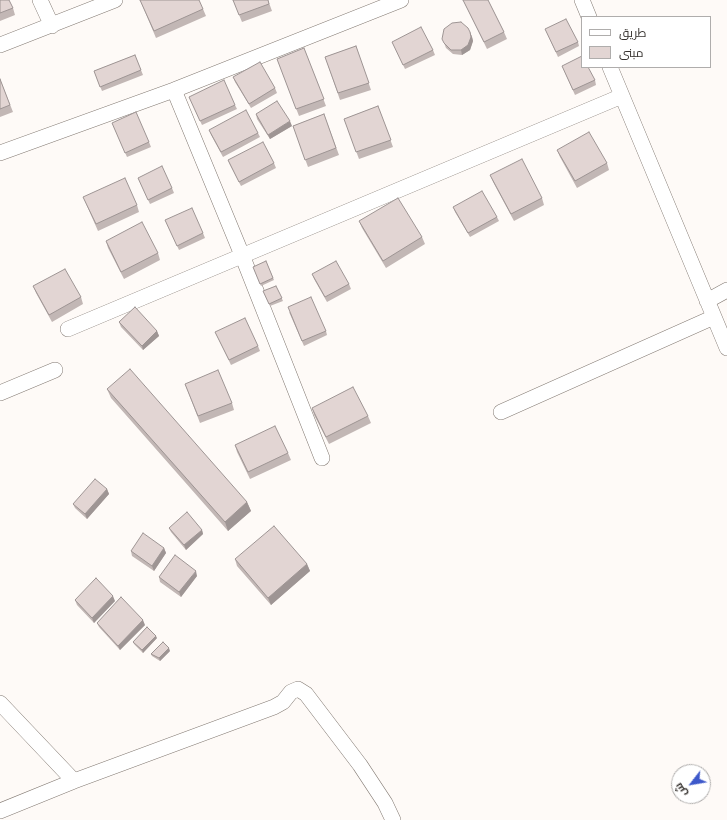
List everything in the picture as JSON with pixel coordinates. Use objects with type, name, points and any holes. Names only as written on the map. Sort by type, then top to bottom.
[{"type":"street","points":[[40,0],[52,26]]},
{"type":"street","points":[[0,45],[52,26],[115,0]]},
{"type":"street","points":[[0,153],[174,90],[401,0]]},
{"type":"street","points":[[582,0],[589,16]]},
{"type":"street","points":[[610,68],[727,348]]},
{"type":"street","points":[[174,90],[242,255],[322,458]]},
{"type":"street","points":[[68,329],[622,96]]},
{"type":"street","points":[[707,301],[727,290]]},
{"type":"street","points":[[501,412],[714,317]]},
{"type":"street","points":[[0,392],[55,370]]},
{"type":"street","points":[[0,811],[74,781],[274,707],[283,702],[291,692],[298,689],[306,694],[360,765],[385,803],[393,820]]},
{"type":"street","points":[[0,703],[74,781]]},
{"type":"building","points":[[0,0],[9,0],[13,8],[0,13]]},
{"type":"building","points":[[140,0],[199,0],[203,9],[154,31]]},
{"type":"building","points":[[233,0],[268,0],[269,4],[239,15]]},
{"type":"building","points":[[463,0],[488,0],[504,32],[484,42]]},
{"type":"building","points":[[566,19],[578,42],[556,52],[545,29]]},
{"type":"building","points":[[461,22],[468,28],[471,37],[468,45],[461,50],[451,50],[442,39],[444,29],[452,23]]},
{"type":"building","points":[[421,27],[433,50],[403,65],[392,42]]},
{"type":"building","points":[[356,46],[369,83],[338,93],[325,57]]},
{"type":"building","points":[[304,48],[324,99],[296,109],[277,59]]},
{"type":"building","points":[[135,55],[141,70],[100,87],[94,71]]},
{"type":"building","points":[[581,56],[581,68],[589,68],[595,80],[573,90],[562,66]]},
{"type":"building","points":[[260,62],[275,88],[249,104],[233,77]]},
{"type":"building","points":[[0,79],[10,105],[0,109]]},
{"type":"building","points":[[224,80],[235,105],[200,121],[189,97]]},
{"type":"building","points":[[277,101],[290,121],[268,135],[256,114]]},
{"type":"building","points":[[378,106],[391,140],[356,152],[344,119]]},
{"type":"building","points":[[246,110],[258,133],[221,152],[209,130]]},
{"type":"building","points":[[136,112],[149,142],[125,153],[112,123]]},
{"type":"building","points":[[324,114],[336,148],[305,160],[293,126]]},
{"type":"building","points":[[589,132],[607,163],[575,181],[557,150]]},
{"type":"building","points":[[263,142],[274,163],[239,182],[228,160]]},
{"type":"building","points":[[522,159],[542,198],[511,214],[490,175]]},
{"type":"building","points":[[162,166],[172,188],[148,200],[138,178]]},
{"type":"building","points":[[125,178],[137,205],[96,224],[83,197]]},
{"type":"building","points":[[482,191],[497,217],[468,233],[453,207]]},
{"type":"building","points":[[398,198],[422,237],[383,261],[359,221]]},
{"type":"building","points":[[192,208],[203,233],[177,246],[165,220]]},
{"type":"building","points":[[142,222],[158,253],[121,272],[106,241]]},
{"type":"building","points":[[266,261],[273,278],[260,284],[253,267]]},
{"type":"building","points":[[336,261],[349,284],[325,297],[312,274]]},
{"type":"building","points":[[65,269],[81,297],[49,315],[33,286]]},
{"type":"building","points":[[276,286],[282,298],[269,304],[263,291]]},
{"type":"building","points":[[311,297],[326,331],[302,341],[288,307]]},
{"type":"building","points":[[135,307],[157,331],[142,346],[119,322]]},
{"type":"building","points":[[245,318],[258,346],[229,360],[215,332]]},
{"type":"building","points":[[130,369],[247,502],[225,522],[107,389]]},
{"type":"building","points":[[218,370],[232,403],[198,416],[185,384]]},
{"type":"building","points":[[353,387],[368,416],[326,437],[312,408]]},
{"type":"building","points":[[275,426],[288,453],[248,472],[235,445]]},
{"type":"building","points":[[95,479],[107,489],[85,514],[73,504]]},
{"type":"building","points":[[187,512],[202,530],[184,545],[169,528]]},
{"type":"building","points":[[274,526],[307,564],[268,598],[235,559]]},
{"type":"building","points":[[143,533],[164,548],[152,566],[131,551]]},
{"type":"building","points":[[175,555],[196,571],[179,592],[159,577]]},
{"type":"building","points":[[96,578],[113,596],[92,618],[75,600]]},
{"type":"building","points":[[121,597],[143,620],[118,646],[97,623]]},
{"type":"building","points":[[147,627],[156,636],[142,650],[133,642]]},
{"type":"building","points":[[163,642],[169,648],[159,658],[151,654]]}]
